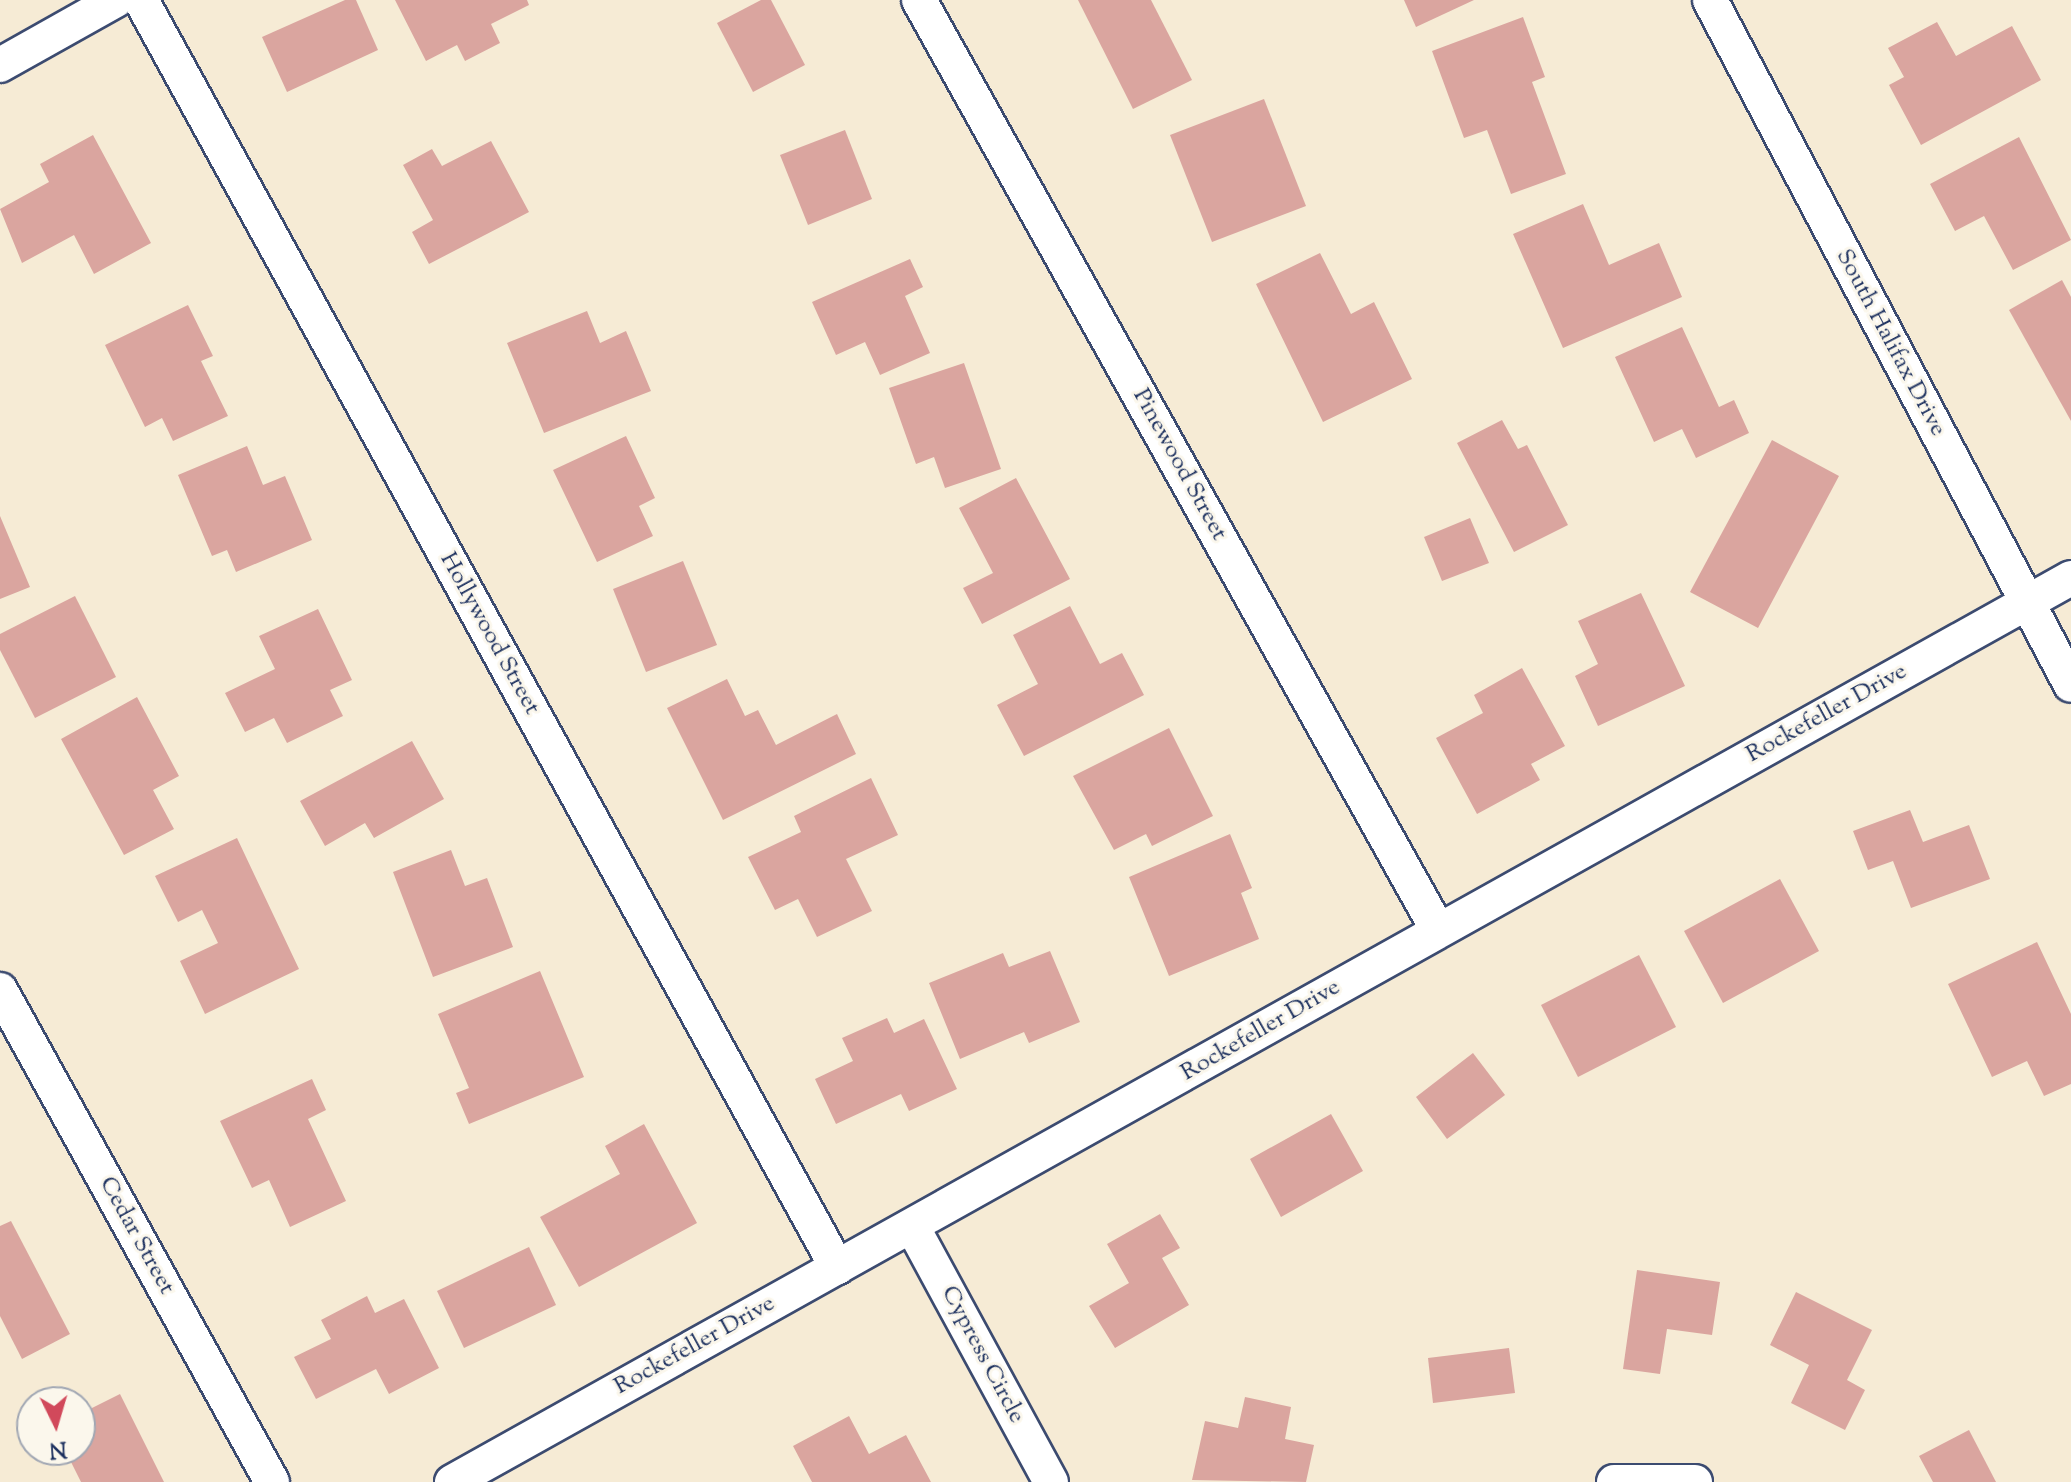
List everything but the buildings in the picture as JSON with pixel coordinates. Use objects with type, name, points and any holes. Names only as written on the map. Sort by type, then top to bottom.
[{"type":"street","points":[[0,65],[116,0]]},
{"type":"street","name":"Hollywood Street","points":[[141,0],[837,1267]]},
{"type":"street","name":"Pinewood Street","points":[[919,0],[1438,930]]},
{"type":"street","name":"South Halifax Drive","points":[[1710,0],[2071,685]]},
{"type":"street","name":"Rockefeller Drive","points":[[452,1482],[837,1267],[913,1228],[1438,930],[2071,578]]},
{"type":"street","name":"Cedar Street","points":[[0,990],[272,1482]]},
{"type":"street","name":"Cypress Circle","points":[[913,1228],[1051,1482]]},
{"type":"street","points":[[1614,1482],[1695,1482]]}]
